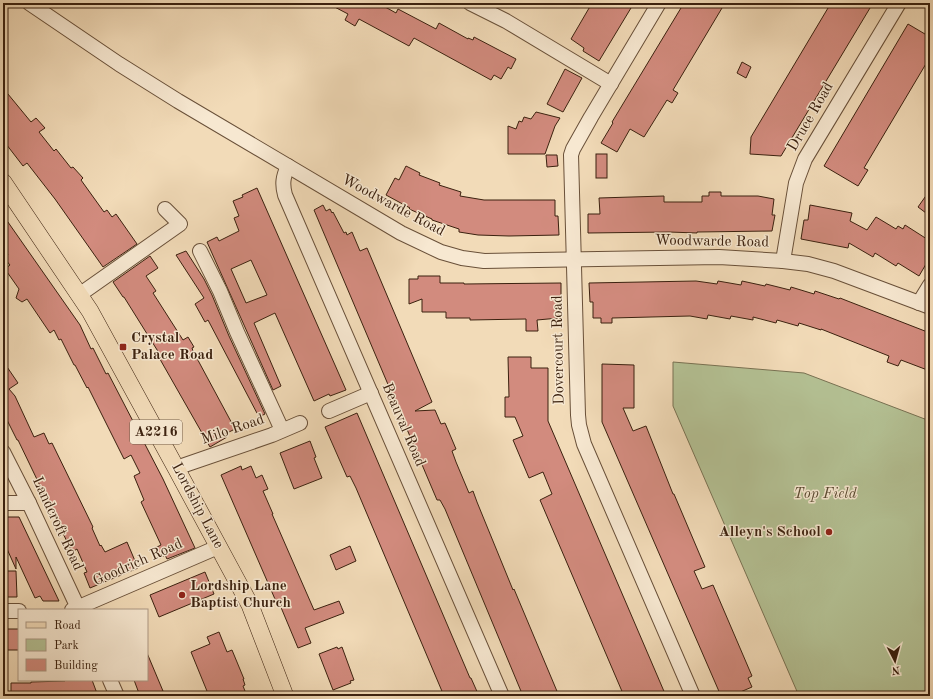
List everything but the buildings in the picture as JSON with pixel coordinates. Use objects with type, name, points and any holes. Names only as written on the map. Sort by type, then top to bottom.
[{"type":"main road","name":"Lordship Lane","points":[[3,182],[90,311],[250,605],[285,696]]},
{"type":"street","name":"Woodwarde Road","points":[[29,3],[119,64],[407,236],[434,249],[462,258],[484,261],[719,257],[783,261],[808,264],[834,271],[925,305]]},
{"type":"street","points":[[470,3],[506,21],[610,84]]},
{"type":"street","name":"Dovercourt Road","points":[[659,3],[610,84],[573,148],[571,155],[578,415],[581,434],[610,505],[693,696]]},
{"type":"street","name":"Druce Road","points":[[783,261],[796,183],[805,159],[900,3]]},
{"type":"street","name":"Beauval Road","points":[[288,166],[282,183],[285,195],[502,696]]},
{"type":"street","points":[[79,295],[180,224],[165,209]]},
{"type":"street","points":[[200,251],[220,291],[282,430]]},
{"type":"street","points":[[925,305],[930,284]]},
{"type":"street","points":[[329,411],[371,393]]},
{"type":"street","name":"Milo Road","points":[[176,468],[300,423]]},
{"type":"street","name":"Landcroft Road","points":[[3,452],[29,503],[76,609]]},
{"type":"street","points":[[3,503],[29,503]]},
{"type":"street","name":"Goodrich Road","points":[[76,609],[218,546]]},
{"type":"street","points":[[3,611],[18,611]]},
{"type":"street","points":[[110,681],[117,696]]},
{"type":"green space","name":"Top Field","points":[[673,362],[804,373],[930,421],[930,696],[799,696],[673,406]]},
{"type":"place","name":"Crystal Palace Road","points":[[123,347]]},
{"type":"place","name":"Alleyn's School","points":[[829,532]]},
{"type":"place","name":"Lordship Lane Baptist Church","points":[[182,595]]}]
